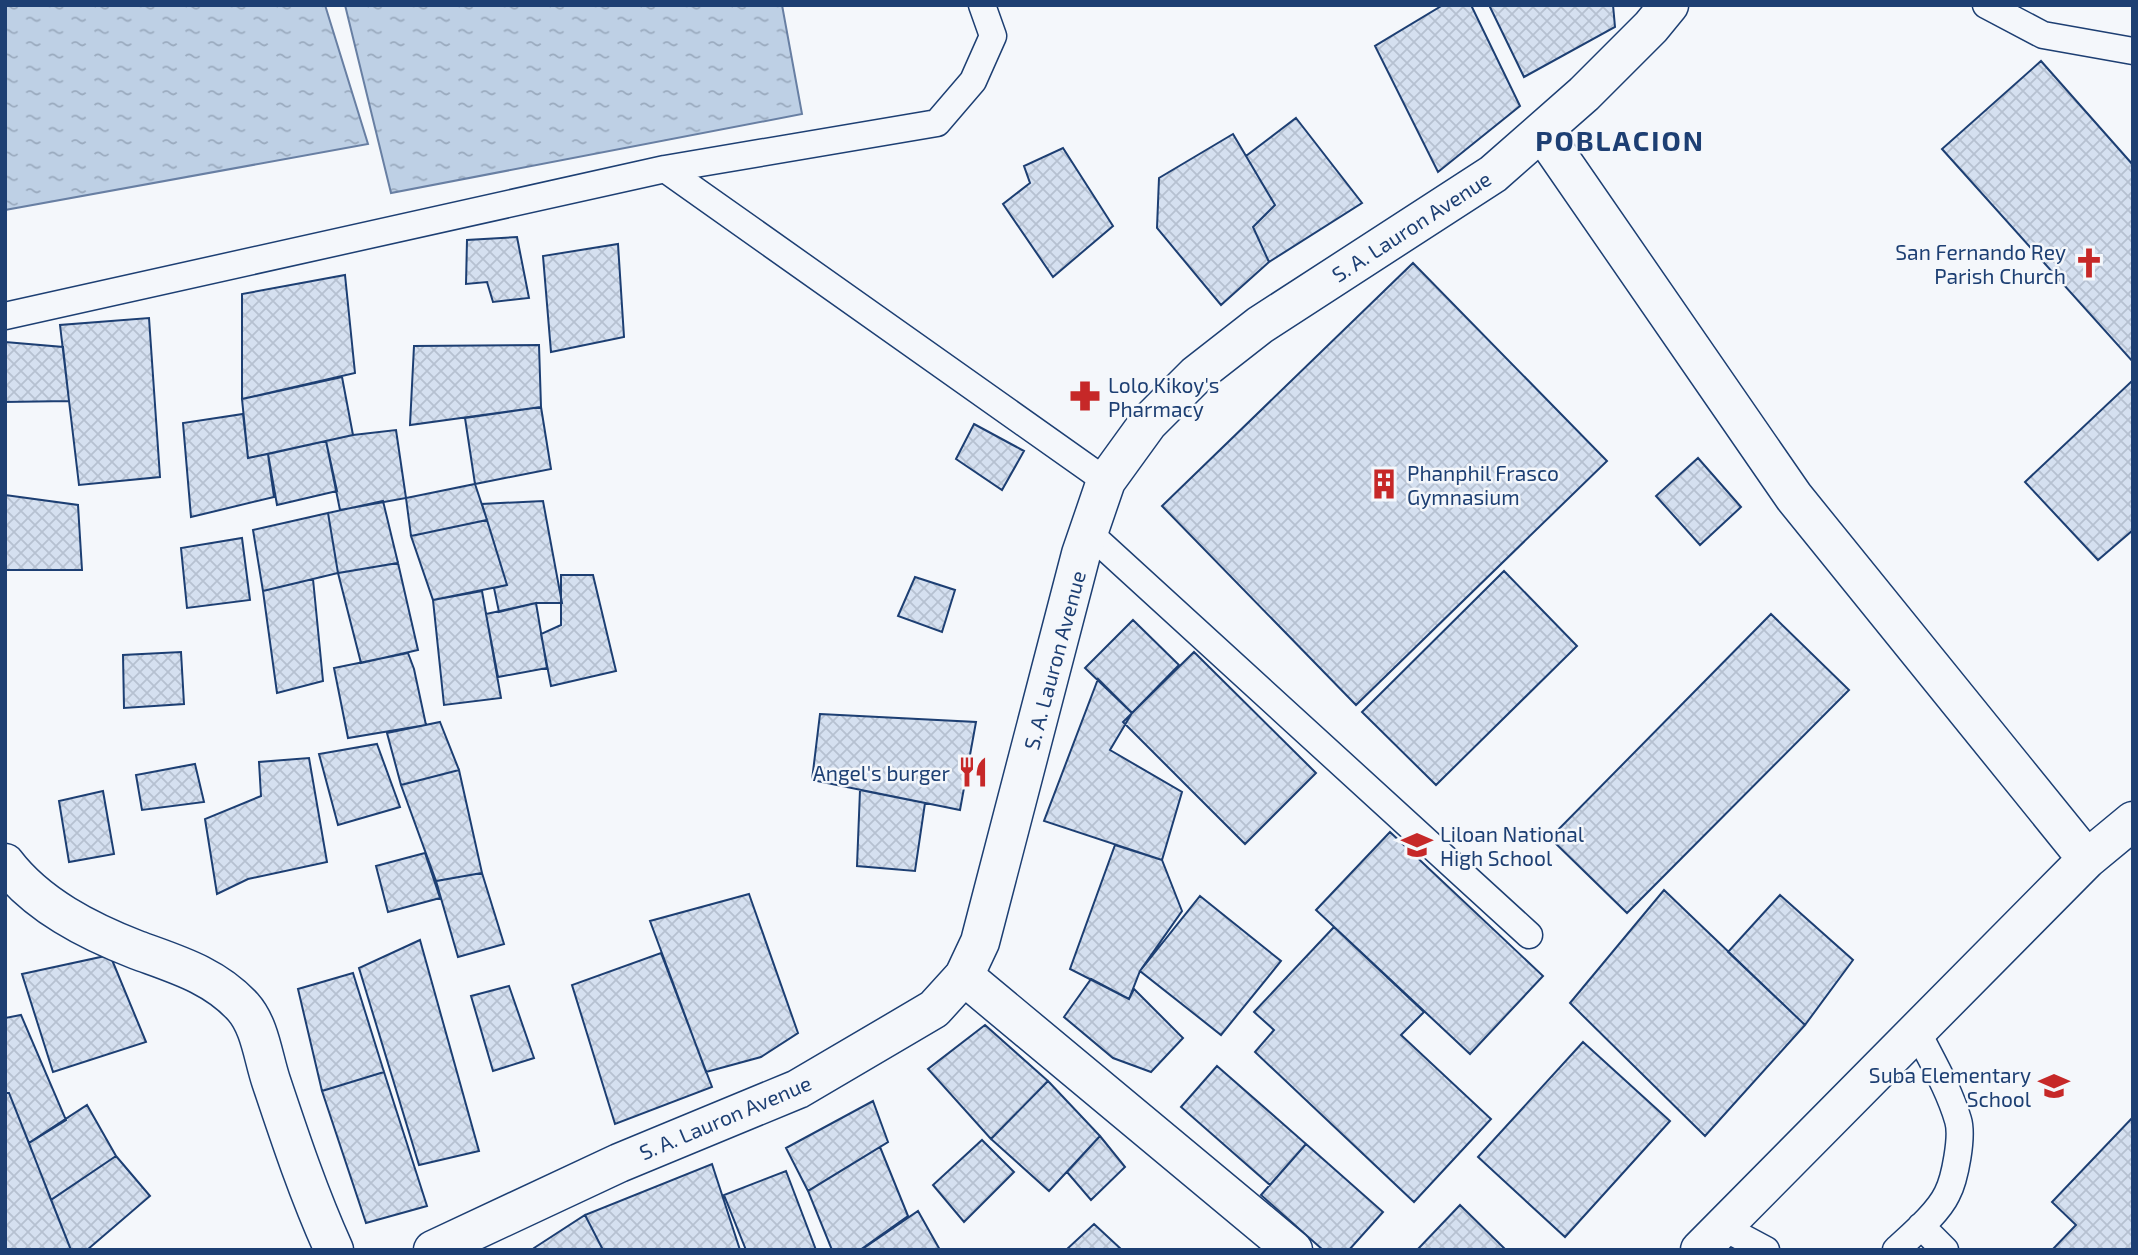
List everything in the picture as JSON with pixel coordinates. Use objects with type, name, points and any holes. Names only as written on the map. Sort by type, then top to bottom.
[{"type":"main road","name":"S. A. Lauron Avenue","points":[[433,1250],[619,1163],[798,1089],[934,1009],[964,976],[981,942],[1088,532],[1106,481],[1148,424],[1196,375],[1260,325],[1493,174],[1626,52],[1669,5]]},
{"type":"main road","points":[[1542,131],[1794,497],[2087,859]]},
{"type":"main road","points":[[1711,1238],[2087,859],[2133,821]]},
{"type":"main road","points":[[5,863],[30,890],[87,929],[187,968],[226,991],[243,1007],[255,1027],[311,1200],[334,1250]]},
{"type":"main road","points":[[964,976],[1293,1250]]},
{"type":"lane","points":[[5,316],[665,169],[937,123],[973,81],[993,36],[982,5]]},
{"type":"lane","points":[[1986,5],[2043,35],[2133,51]]},
{"type":"lane","points":[[665,169],[1106,481]]},
{"type":"lane","points":[[1088,532],[1528,935]]},
{"type":"lane","points":[[1896,1250],[1947,1195],[1956,1166],[1959,1122],[1917,1031]]},
{"type":"lane","points":[[1921,1226],[1945,1250]]},
{"type":"lane","points":[[1711,1238],[1766,1250]]},
{"type":"water","points":[[5,5],[325,5],[368,144],[5,210]]},
{"type":"water","points":[[345,5],[782,5],[802,114],[391,193]]},
{"type":"building","points":[[1443,5],[1471,5],[1520,106],[1438,172],[1375,46]]},
{"type":"building","points":[[1489,5],[1613,5],[1615,27],[1524,77]]},
{"type":"building","name":"San Fernando Rey Parish Church","points":[[2041,61],[2133,165],[2133,362],[1942,149]]},
{"type":"building","points":[[1296,118],[1362,203],[1269,262],[1253,227],[1275,205],[1246,156]]},
{"type":"building","points":[[1233,134],[1275,205],[1253,227],[1269,262],[1221,305],[1157,228],[1159,178]]},
{"type":"building","points":[[1063,148],[1113,226],[1053,277],[1003,204],[1030,183],[1024,166]]},
{"type":"building","points":[[517,237],[529,298],[493,302],[487,282],[466,284],[467,240]]},
{"type":"building","points":[[618,244],[624,337],[551,352],[543,256]]},
{"type":"building","name":"Phanphil Frasco Gymnasium","points":[[1413,263],[1607,461],[1356,705],[1162,506]]},
{"type":"building","points":[[345,275],[355,373],[242,399],[242,294]]},
{"type":"building","points":[[149,318],[160,477],[79,485],[60,325]]},
{"type":"building","points":[[5,342],[63,347],[69,401],[5,402]]},
{"type":"building","points":[[539,345],[541,407],[410,425],[414,346]]},
{"type":"building","points":[[342,377],[353,435],[248,458],[242,399]]},
{"type":"building","points":[[2133,380],[2133,530],[2098,560],[2025,482]]},
{"type":"building","points":[[541,407],[551,469],[475,484],[465,418]]},
{"type":"building","points":[[243,414],[248,458],[268,454],[274,497],[191,517],[183,423]]},
{"type":"building","points":[[974,424],[1024,451],[1002,490],[956,459]]},
{"type":"building","points":[[396,430],[406,498],[340,510],[326,441]]},
{"type":"building","points":[[326,441],[337,491],[277,505],[268,454]]},
{"type":"building","points":[[1698,458],[1741,507],[1700,545],[1656,496]]},
{"type":"building","points":[[475,484],[487,520],[411,536],[406,498]]},
{"type":"building","points":[[5,495],[78,505],[82,570],[5,570]]},
{"type":"building","points":[[383,501],[398,563],[338,573],[328,513]]},
{"type":"building","points":[[543,501],[562,603],[536,603],[499,612],[494,588],[507,585],[482,504]]},
{"type":"building","points":[[328,513],[338,573],[263,591],[253,530]]},
{"type":"building","points":[[487,520],[507,585],[433,600],[411,536]]},
{"type":"building","points":[[242,538],[250,600],[187,608],[181,548]]},
{"type":"building","points":[[398,563],[418,650],[361,663],[338,573]]},
{"type":"building","points":[[1504,571],[1577,646],[1436,785],[1362,712]]},
{"type":"building","points":[[561,575],[593,575],[616,671],[551,686],[541,634],[561,625]]},
{"type":"building","points":[[915,577],[955,590],[942,632],[898,616]]},
{"type":"building","points":[[313,579],[323,681],[277,693],[263,591]]},
{"type":"building","points":[[482,591],[501,698],[444,705],[433,600]]},
{"type":"building","points":[[536,603],[547,668],[498,677],[486,614]]},
{"type":"building","points":[[1771,614],[1849,690],[1627,913],[1550,838]]},
{"type":"building","points":[[1133,620],[1179,665],[1132,713],[1085,668]]},
{"type":"building","points":[[181,652],[184,704],[124,708],[123,655]]},
{"type":"building","points":[[1194,652],[1316,773],[1245,844],[1123,722]]},
{"type":"building","points":[[408,653],[426,725],[348,738],[334,668]]},
{"type":"building","points":[[1098,679],[1132,713],[1110,750],[1182,792],[1162,860],[1044,821]]},
{"type":"building","points":[[820,714],[976,722],[960,810],[812,780]]},
{"type":"building","points":[[440,722],[459,770],[401,785],[387,733]]},
{"type":"building","points":[[377,744],[400,807],[338,825],[319,754]]},
{"type":"building","points":[[309,758],[327,862],[248,879],[217,894],[205,819],[261,796],[259,762]]},
{"type":"building","points":[[195,764],[204,802],[142,810],[136,775]]},
{"type":"building","points":[[459,770],[482,873],[436,881],[401,785]]},
{"type":"building","points":[[860,790],[925,803],[915,871],[857,866]]},
{"type":"building","points":[[103,791],[114,854],[69,862],[59,801]]},
{"type":"building","points":[[1390,832],[1543,976],[1470,1054],[1316,910]]},
{"type":"building","points":[[1115,845],[1162,860],[1182,911],[1140,971],[1129,999],[1070,969]]},
{"type":"building","points":[[425,853],[440,898],[388,912],[376,866]]},
{"type":"building","points":[[482,873],[504,944],[458,957],[436,881]]},
{"type":"building","points":[[1664,890],[1805,1025],[1705,1136],[1570,1003]]},
{"type":"building","points":[[749,894],[798,1033],[761,1057],[706,1072],[650,921]]},
{"type":"building","points":[[1780,895],[1853,960],[1805,1025],[1728,952]]},
{"type":"building","points":[[1200,896],[1281,961],[1221,1035],[1140,971]]},
{"type":"building","points":[[1334,927],[1424,1012],[1401,1035],[1491,1119],[1414,1202],[1255,1052],[1274,1030],[1254,1012]]},
{"type":"building","points":[[420,940],[479,1151],[419,1165],[359,968]]},
{"type":"building","points":[[661,953],[712,1087],[615,1124],[572,985]]},
{"type":"building","points":[[110,955],[146,1042],[53,1072],[22,974]]},
{"type":"building","points":[[353,973],[384,1072],[322,1091],[298,989]]},
{"type":"building","points":[[1091,979],[1129,999],[1134,989],[1183,1038],[1151,1072],[1113,1058],[1064,1017]]},
{"type":"building","points":[[509,986],[534,1058],[493,1071],[471,996]]},
{"type":"building","points":[[21,1015],[66,1120],[29,1143],[9,1093],[5,1093],[5,1018]]},
{"type":"building","points":[[985,1025],[1048,1081],[991,1139],[928,1069]]},
{"type":"building","points":[[1583,1042],[1670,1121],[1565,1237],[1478,1157]]},
{"type":"building","points":[[1217,1066],[1306,1144],[1270,1185],[1181,1107]]},
{"type":"building","points":[[384,1072],[427,1206],[366,1223],[322,1091]]},
{"type":"building","points":[[1048,1081],[1100,1136],[1049,1191],[991,1139]]},
{"type":"building","points":[[5,1093],[9,1093],[71,1250],[5,1250]]},
{"type":"building","points":[[873,1101],[888,1142],[808,1191],[786,1148]]},
{"type":"building","points":[[87,1105],[116,1156],[51,1200],[29,1143]]},
{"type":"building","points":[[2133,1117],[2133,1250],[2052,1250],[2076,1225],[2052,1202]]},
{"type":"building","points":[[1100,1136],[1125,1167],[1091,1200],[1067,1172]]},
{"type":"building","points":[[982,1140],[1014,1172],[964,1222],[933,1185]]},
{"type":"building","points":[[1306,1144],[1383,1212],[1349,1250],[1323,1250],[1261,1195]]},
{"type":"building","points":[[880,1147],[908,1216],[860,1250],[832,1250],[808,1191]]},
{"type":"building","points":[[116,1156],[150,1196],[87,1250],[71,1250],[51,1200]]},
{"type":"building","points":[[712,1164],[740,1250],[603,1250],[585,1215]]},
{"type":"building","points":[[786,1171],[816,1250],[746,1250],[724,1195]]},
{"type":"building","points":[[1460,1205],[1506,1250],[1417,1250]]},
{"type":"building","points":[[918,1211],[940,1250],[861,1250]]},
{"type":"building","points":[[585,1215],[603,1250],[535,1250],[534,1248]]},
{"type":"building","points":[[1094,1224],[1122,1250],[1066,1250]]},
{"type":"place","name":"San Fernando Rey Parish Church","points":[[2089,263]]},
{"type":"place","name":"Lolo Kikoy's Pharmacy","points":[[1085,396]]},
{"type":"place","name":"Phanphil Frasco Gymnasium","points":[[1384,484]]},
{"type":"place","name":"Angel's burger","points":[[973,772]]},
{"type":"place","name":"Liloan National High School","points":[[1417,845]]},
{"type":"place","name":"Suba Elementary School","points":[[2054,1086]]},
{"type":"district","name":"POBLACION","points":[[1620,140]]}]
